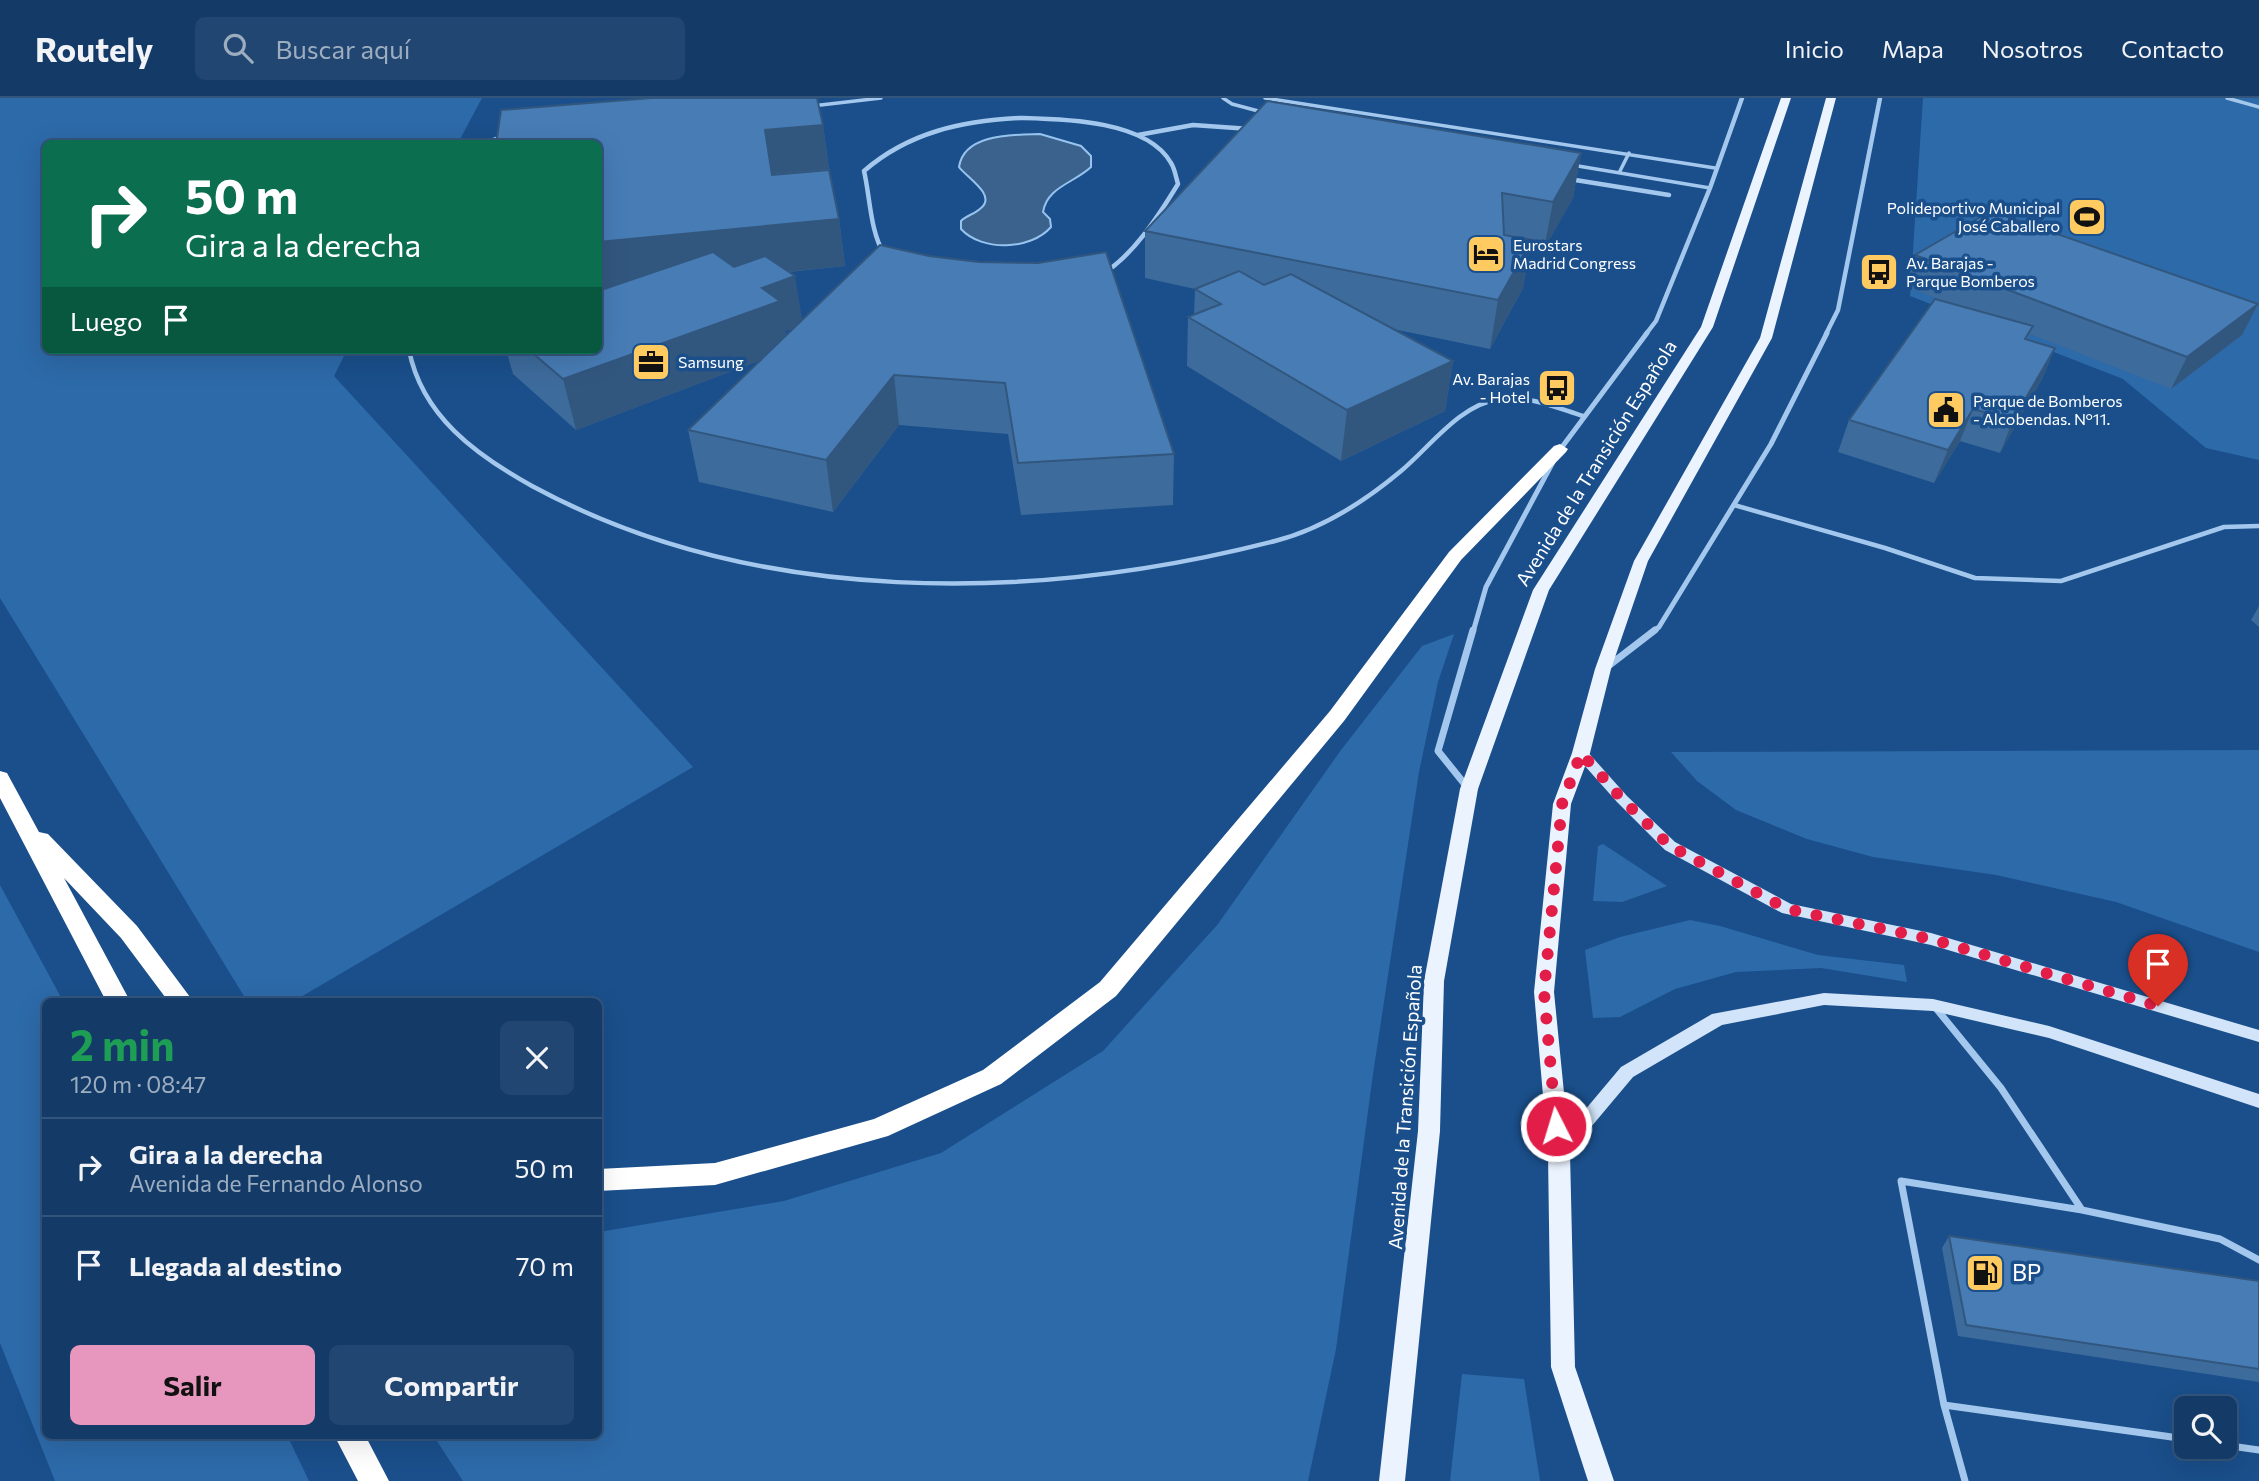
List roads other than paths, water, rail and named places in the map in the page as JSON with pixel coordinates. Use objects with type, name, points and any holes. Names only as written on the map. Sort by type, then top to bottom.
[{"type":"highway","points":[[602,1180],[715,1174],[879,1128],[992,1077],[1108,989],[1338,716],[1455,556],[1560,450]]},
{"type":"highway","points":[[0,778],[116,998]]},
{"type":"highway","points":[[22,820],[129,932],[179,998]]},
{"type":"highway","points":[[351,1439],[374,1481]]},
{"type":"main road","name":"Avenida de la Transición Española","points":[[1392,1481],[1429,1131],[1434,981],[1469,789],[1541,590],[1707,327],[1786,98]]},
{"type":"main road","points":[[1601,1481],[1563,1367],[1559,1153],[1544,992],[1562,804],[1581,753],[1603,669],[1642,561],[1766,338],[1831,98]]},
{"type":"street","points":[[1469,789],[1438,751],[1486,587],[1560,450],[1656,321],[1710,188],[1742,98]]},
{"type":"street","points":[[1603,669],[1659,626],[1772,444],[1838,310],[1880,98]]},
{"type":"street","points":[[1137,135],[1153,144],[1172,163],[1178,184],[1113,267],[1098,276],[1064,287],[963,293],[936,288],[901,270],[885,255],[864,171],[904,143],[951,127],[1020,118],[1075,121],[1137,135],[1164,127],[1199,123],[1259,130]]},
{"type":"street","points":[[1559,178],[1669,195]]},
{"type":"street","points":[[1581,753],[1622,799],[1670,846],[1787,909],[1931,939],[2259,1036]]},
{"type":"street","points":[[1559,1153],[1627,1072],[1718,1019],[1825,999],[1933,1005],[2049,1032],[2259,1101]]},
{"type":"lane","points":[[803,107],[881,98]]},
{"type":"lane","points":[[1223,98],[1232,104],[1269,114]]},
{"type":"lane","points":[[1265,98],[1715,168]]},
{"type":"lane","points":[[2227,98],[2259,107]]},
{"type":"lane","points":[[494,140],[512,134]]},
{"type":"lane","points":[[1497,143],[1503,134]]},
{"type":"lane","points":[[1619,173],[1629,153]]},
{"type":"lane","points":[[1569,165],[1710,188]]},
{"type":"lane","points":[[409,354],[411,369],[432,406],[473,451],[522,483],[589,518],[668,546],[766,569],[868,579],[954,583],[1041,579],[1199,557],[1278,541],[1351,508],[1398,474],[1469,412],[1494,399],[1525,400],[1583,416]]},
{"type":"lane","points":[[1734,505],[1885,548],[1975,578],[2061,581],[2224,527],[2259,526]]},
{"type":"lane","points":[[1933,1005],[2001,1088],[2082,1210]]},
{"type":"lane","points":[[1965,1481],[1944,1405],[1901,1181],[2082,1210],[2220,1239],[2259,1260]]},
{"type":"lane","points":[[1944,1405],[2174,1437]]},
{"type":"lane","points":[[2237,1447],[2259,1450]]},
{"type":"place","name":"Polideportivo Municipal José Caballero","points":[[2087,217]]},
{"type":"place","name":"Eurostars Madrid Congress","points":[[1486,254]]},
{"type":"place","name":"Av. Barajas - Parque Bomberos","points":[[1879,272]]},
{"type":"place","name":"Samsung","points":[[651,362]]},
{"type":"place","name":"Av. Barajas - Hotel","points":[[1557,388]]},
{"type":"place","name":"Parque de Bomberos - Alcobendas. Nº11.","points":[[1946,410]]},
{"type":"place","name":"BP","points":[[1985,1273]]}]
